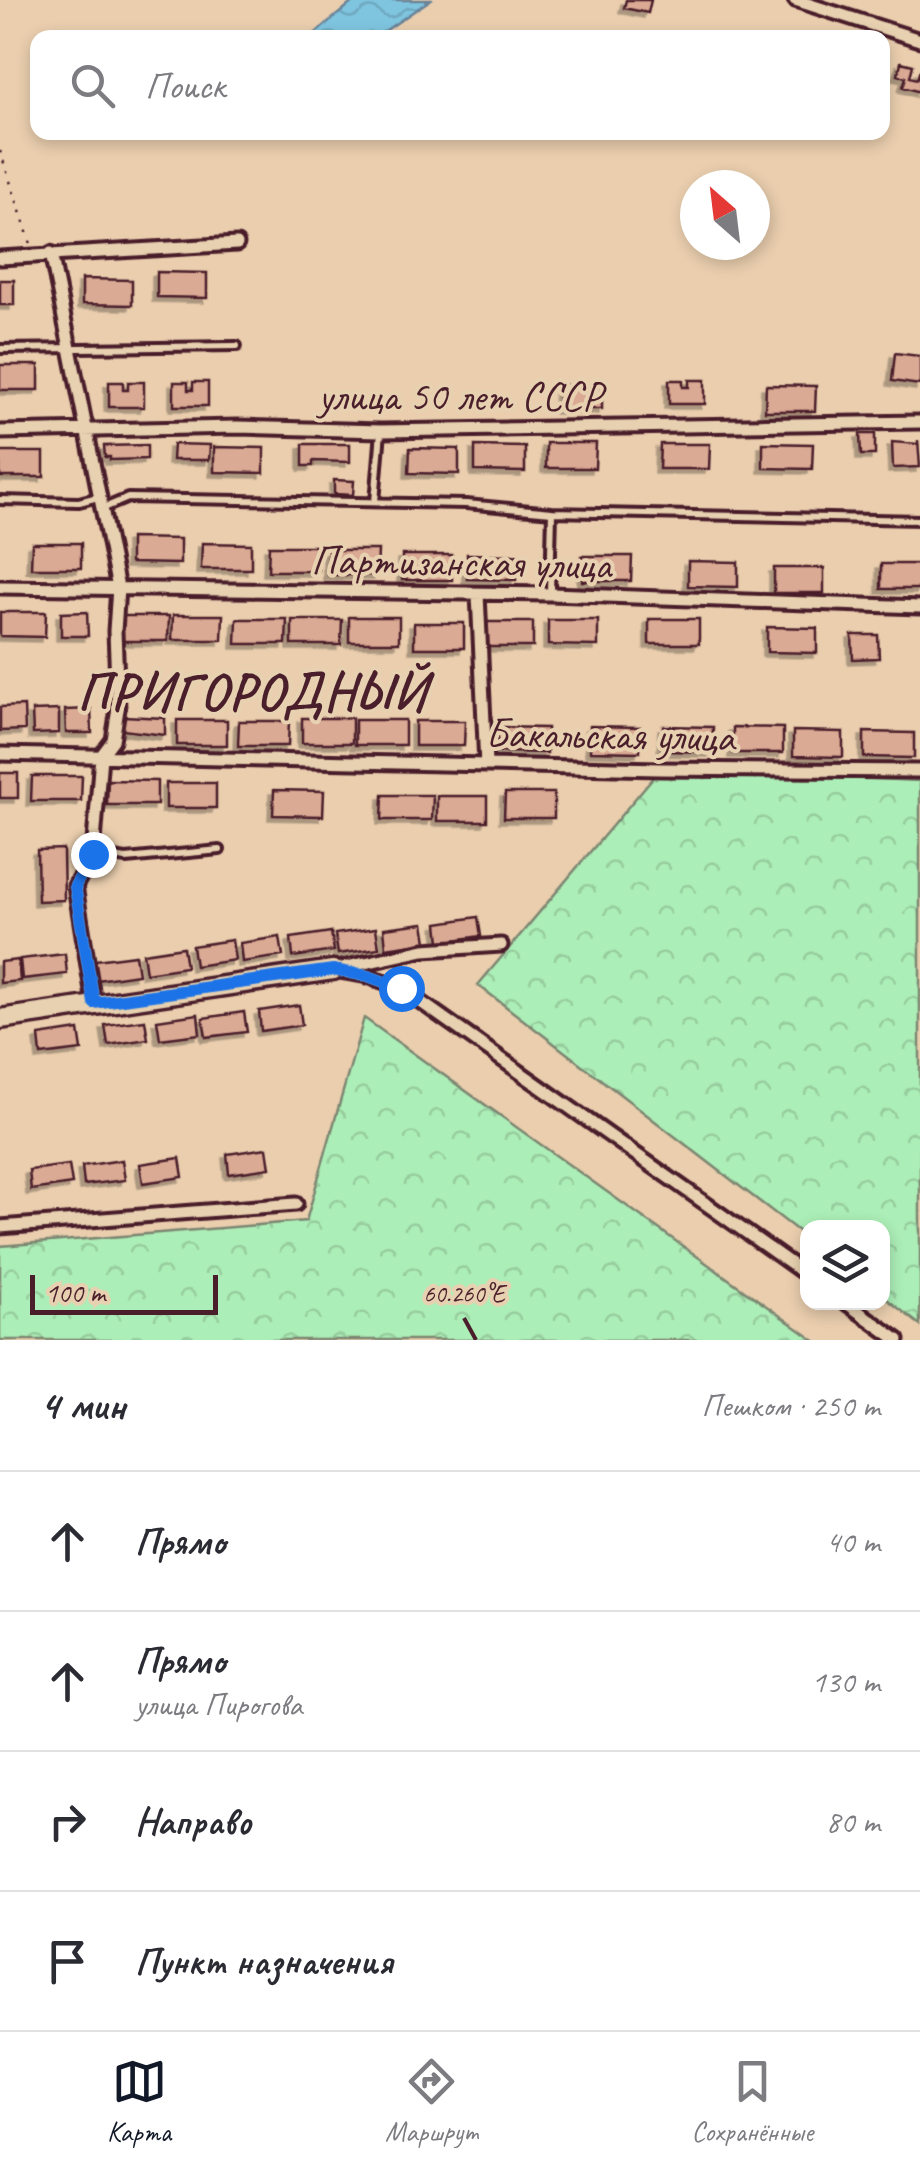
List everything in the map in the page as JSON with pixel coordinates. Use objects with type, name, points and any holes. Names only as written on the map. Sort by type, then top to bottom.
[{"type":"street","points":[[794,0],[888,30]]},
{"type":"street","points":[[890,30],[920,40]]},
{"type":"street","points":[[0,258],[238,244]]},
{"type":"street","points":[[50,254],[118,588],[114,631],[118,709],[114,740],[101,756],[93,854],[75,886],[94,1003]]},
{"type":"street","name":"улица 50 лет СССР","points":[[0,432],[237,427],[380,431],[920,422]]},
{"type":"street","name":"Партизанская улица","points":[[0,587],[550,594],[920,607]]},
{"type":"street","points":[[478,594],[486,765]]},
{"type":"street","name":"Бакальская улица","points":[[0,754],[920,770]]},
{"type":"street","points":[[0,1019],[333,970],[424,950],[501,945]]},
{"type":"street","points":[[333,970],[368,976],[401,988],[800,1270]]},
{"type":"street","points":[[0,1228],[296,1204]]},
{"type":"street","points":[[856,1310],[898,1340]]},
{"type":"lane","points":[[0,349],[236,346]]},
{"type":"lane","points":[[375,502],[380,431]]},
{"type":"lane","points":[[0,500],[375,502],[466,504],[552,512],[920,520]]},
{"type":"lane","points":[[550,594],[552,512]]},
{"type":"lane","points":[[93,854],[126,859],[220,850]]},
{"type":"path","points":[[0,151],[35,255]]},
{"type":"green space","points":[[660,769],[920,781],[920,1325],[890,1301],[890,1220],[800,1220],[800,1233],[478,985]]},
{"type":"green space","points":[[364,1018],[814,1340],[0,1340],[0,1246],[306,1221]]},
{"type":"water","points":[[355,0],[430,0],[386,30],[319,30]]},
{"type":"building","points":[[626,0],[651,0],[648,13],[624,8]]},
{"type":"building","points":[[901,62],[913,65],[910,77],[917,79],[920,70],[920,92],[903,87],[906,77],[898,75]]},
{"type":"building","points":[[157,272],[207,273],[207,298],[157,297]]},
{"type":"building","points":[[82,279],[132,280],[132,305],[82,304]]},
{"type":"building","points":[[0,280],[14,280],[14,305],[0,305]]},
{"type":"building","points":[[895,353],[920,356],[920,385],[892,381]]},
{"type":"building","points":[[0,365],[39,365],[39,390],[0,390]]},
{"type":"building","points":[[669,380],[683,380],[683,387],[689,387],[689,380],[705,380],[705,404],[669,404]]},
{"type":"building","points":[[109,382],[123,382],[123,390],[128,390],[128,382],[144,382],[144,407],[109,407]]},
{"type":"building","points":[[174,382],[188,382],[188,390],[193,390],[193,382],[208,382],[208,406],[174,406]]},
{"type":"building","points":[[559,385],[602,385],[602,409],[559,409]]},
{"type":"building","points":[[766,385],[816,386],[815,411],[765,411]]},
{"type":"building","points":[[860,434],[875,434],[875,455],[861,455]]},
{"type":"building","points":[[918,440],[920,467],[893,468],[892,442],[918,444]]},
{"type":"building","points":[[546,443],[596,443],[595,468],[546,468]]},
{"type":"building","points":[[763,443],[813,444],[812,469],[763,468]]},
{"type":"building","points":[[173,444],[210,445],[209,460],[172,460]]},
{"type":"building","points":[[303,444],[350,444],[350,462],[313,461],[313,466],[303,466]]},
{"type":"building","points":[[660,444],[710,444],[709,469],[659,469]]},
{"type":"building","points":[[147,445],[147,459],[105,457],[104,446]]},
{"type":"building","points":[[475,446],[525,447],[525,472],[475,471]]},
{"type":"building","points":[[214,447],[264,448],[264,473],[214,472]]},
{"type":"building","points":[[410,448],[459,449],[459,474],[409,473]]},
{"type":"building","points":[[0,452],[44,452],[44,477],[0,477]]},
{"type":"building","points":[[334,480],[354,481],[353,495],[334,494]]},
{"type":"building","points":[[130,538],[180,539],[180,564],[130,563]]},
{"type":"building","points":[[32,543],[81,543],[81,568],[31,568]]},
{"type":"building","points":[[202,543],[251,544],[251,569],[201,569]]},
{"type":"building","points":[[269,546],[318,546],[318,571],[268,571]]},
{"type":"building","points":[[328,550],[378,550],[377,575],[328,575]]},
{"type":"building","points":[[467,554],[517,555],[516,580],[467,579]]},
{"type":"building","points":[[402,555],[452,555],[452,580],[402,580]]},
{"type":"building","points":[[582,556],[632,556],[631,581],[582,581]]},
{"type":"building","points":[[688,561],[738,562],[738,587],[688,586]]},
{"type":"building","points":[[881,564],[920,564],[920,589],[881,589]]},
{"type":"building","points":[[774,568],[824,568],[824,593],[774,593]]},
{"type":"building","points":[[0,612],[46,612],[45,637],[0,636]]},
{"type":"building","points":[[87,612],[88,636],[61,636],[61,613]]},
{"type":"building","points":[[173,615],[223,615],[222,640],[172,640]]},
{"type":"building","points":[[119,616],[169,616],[168,641],[119,641]]},
{"type":"building","points":[[349,617],[399,617],[399,642],[349,642]]},
{"type":"building","points":[[237,619],[287,619],[286,644],[236,644]]},
{"type":"building","points":[[649,619],[699,619],[699,644],[649,644]]},
{"type":"building","points":[[292,620],[342,620],[341,645],[292,645]]},
{"type":"building","points":[[548,620],[598,620],[598,646],[548,645]]},
{"type":"building","points":[[483,622],[533,622],[533,647],[483,647]]},
{"type":"building","points":[[414,623],[464,623],[464,648],[414,648]]},
{"type":"building","points":[[767,627],[817,628],[817,653],[767,652]]},
{"type":"building","points":[[852,635],[878,635],[879,658],[853,659]]},
{"type":"building","points":[[24,706],[25,730],[0,731],[0,707]]},
{"type":"building","points":[[91,709],[92,733],[66,733],[65,710]]},
{"type":"building","points":[[59,710],[59,733],[33,734],[32,711]]},
{"type":"building","points":[[123,716],[165,718],[165,735],[122,730]]},
{"type":"building","points":[[302,718],[352,718],[352,743],[302,743]]},
{"type":"building","points":[[177,720],[227,720],[227,745],[177,745]]},
{"type":"building","points":[[355,720],[405,720],[405,745],[355,745]]},
{"type":"building","points":[[239,721],[289,721],[288,746],[238,746]]},
{"type":"building","points":[[415,721],[465,721],[464,746],[415,746]]},
{"type":"building","points":[[590,726],[640,727],[640,752],[590,751]]},
{"type":"building","points":[[663,726],[713,727],[712,752],[662,751]]},
{"type":"building","points":[[498,727],[547,728],[547,753],[497,752]]},
{"type":"building","points":[[733,727],[783,728],[783,753],[733,753]]},
{"type":"building","points":[[793,731],[843,732],[843,757],[793,756]]},
{"type":"building","points":[[864,732],[914,733],[914,758],[864,757]]},
{"type":"building","points":[[0,773],[18,773],[18,798],[0,798]]},
{"type":"building","points":[[32,776],[82,776],[81,801],[31,801]]},
{"type":"building","points":[[108,780],[157,781],[157,805],[107,805]]},
{"type":"building","points":[[166,783],[216,783],[216,808],[166,808]]},
{"type":"building","points":[[274,790],[324,791],[323,816],[273,815]]},
{"type":"building","points":[[505,793],[554,793],[554,818],[504,818]]},
{"type":"building","points":[[383,795],[433,795],[432,820],[382,820]]},
{"type":"building","points":[[437,796],[487,796],[487,821],[437,821]]},
{"type":"building","points":[[63,849],[64,900],[38,901],[37,850]]},
{"type":"building","points":[[478,917],[481,936],[440,942],[438,923]]},
{"type":"building","points":[[424,923],[427,942],[386,948],[384,928]]},
{"type":"building","points":[[376,928],[379,948],[338,954],[335,934]]},
{"type":"building","points":[[331,932],[334,951],[293,957],[291,938]]},
{"type":"building","points":[[280,937],[283,956],[242,962],[240,943]]},
{"type":"building","points":[[232,940],[235,960],[195,966],[192,946]]},
{"type":"building","points":[[183,947],[186,967],[146,973],[143,953]]},
{"type":"building","points":[[65,954],[67,974],[22,979],[20,959]]},
{"type":"building","points":[[135,955],[138,974],[97,980],[95,960]]},
{"type":"building","points":[[18,960],[20,981],[0,983],[0,962]]},
{"type":"building","points":[[299,1005],[302,1025],[261,1031],[259,1011]]},
{"type":"building","points":[[244,1012],[247,1032],[206,1037],[203,1018]]},
{"type":"building","points":[[198,1014],[200,1034],[160,1039],[157,1020]]},
{"type":"building","points":[[145,1020],[148,1039],[108,1045],[105,1025]]},
{"type":"building","points":[[79,1030],[82,1050],[41,1055],[39,1036]]},
{"type":"building","points":[[267,1148],[270,1168],[229,1174],[227,1154]]},
{"type":"building","points":[[180,1158],[183,1177],[143,1183],[140,1164]]},
{"type":"building","points":[[122,1160],[125,1180],[84,1185],[82,1166]]},
{"type":"building","points":[[69,1165],[72,1184],[31,1190],[29,1170]]},
{"type":"district","name":"ПРИГОРОДНЫЙ","points":[[253,691]]},
{"type":"route","points":[[93,854],[75,886],[94,1003],[333,970],[368,976],[401,988]]}]
